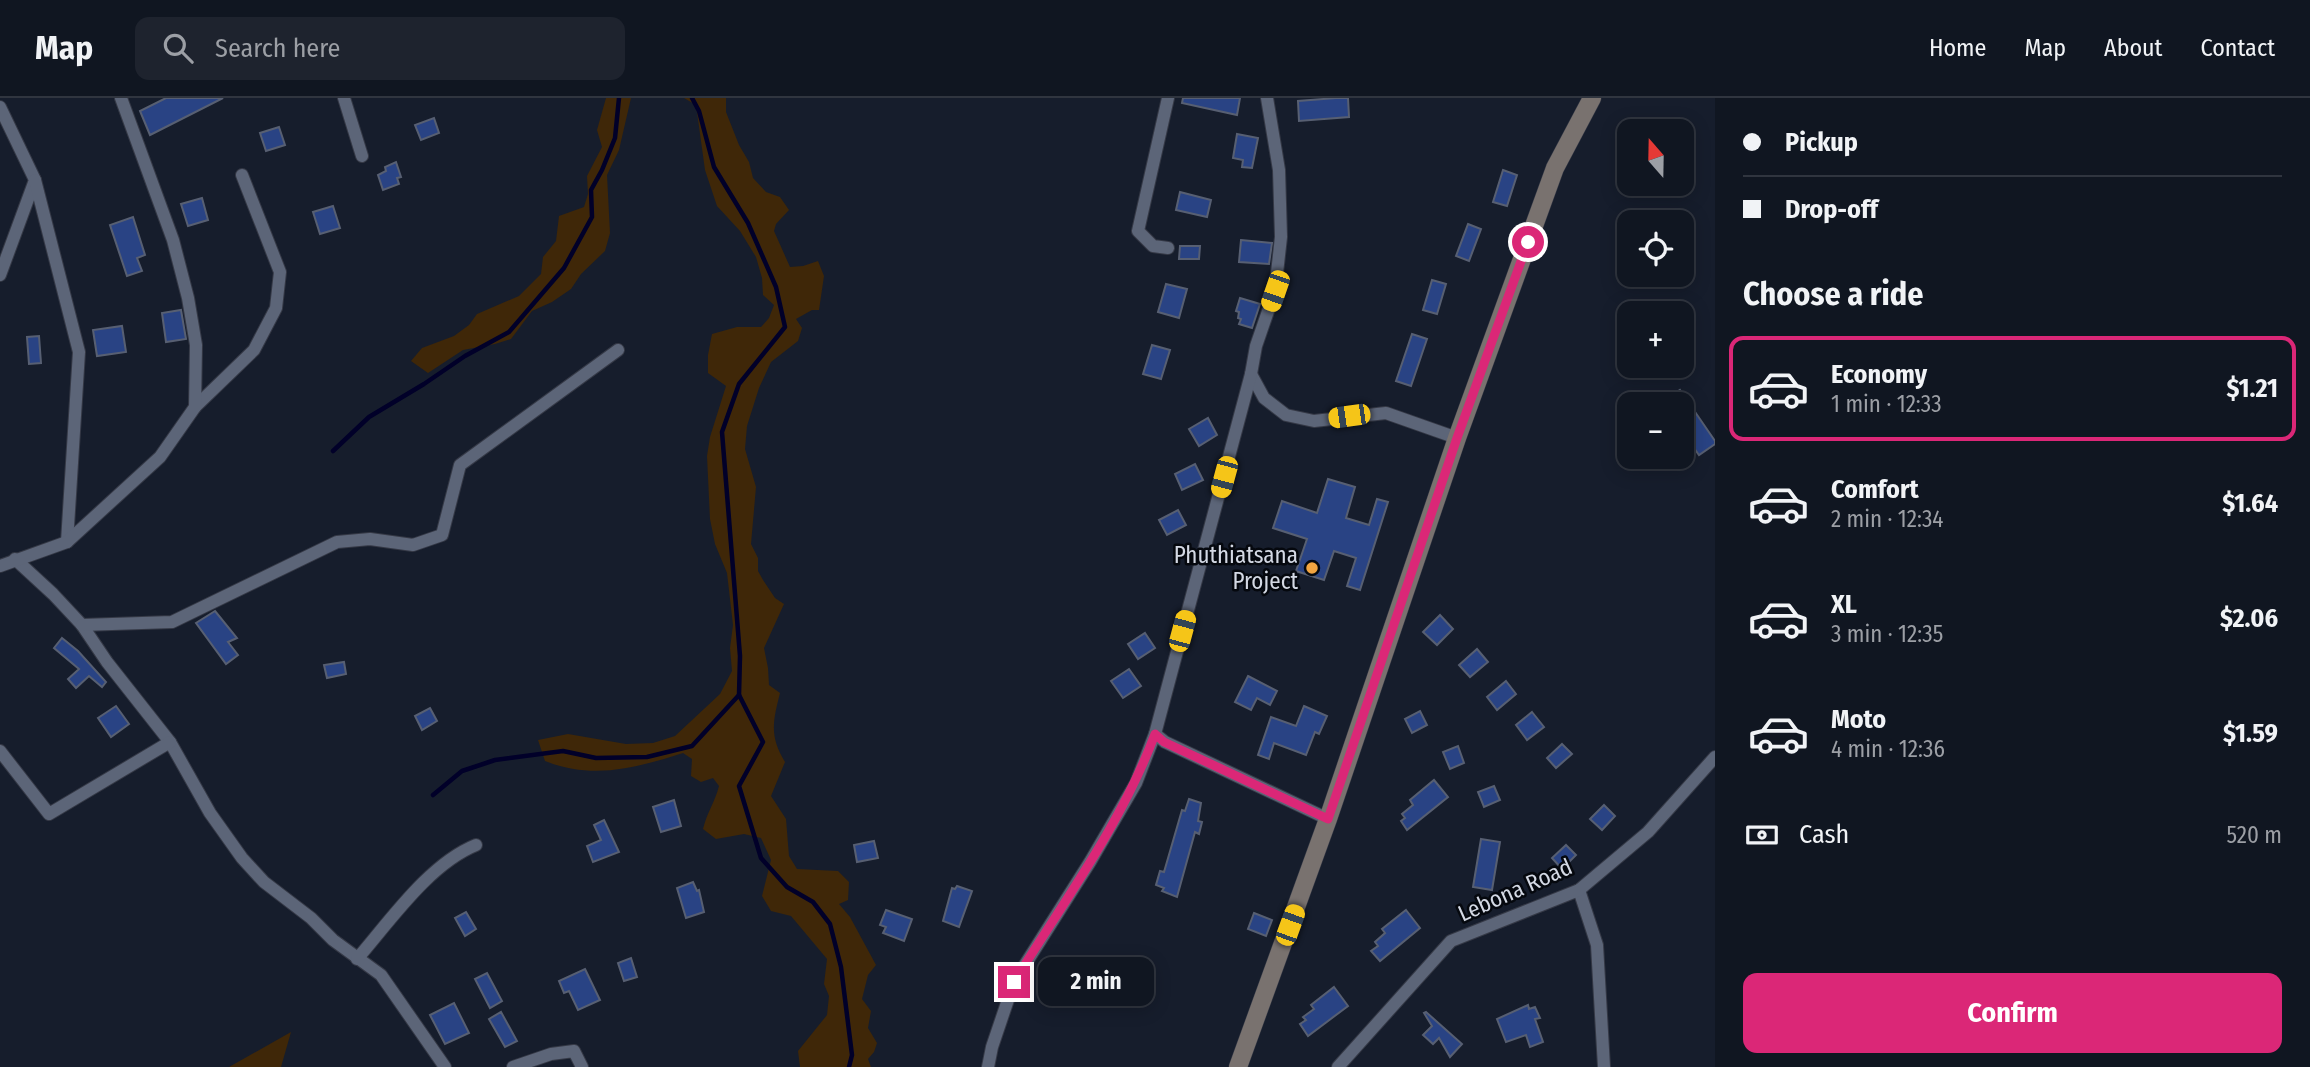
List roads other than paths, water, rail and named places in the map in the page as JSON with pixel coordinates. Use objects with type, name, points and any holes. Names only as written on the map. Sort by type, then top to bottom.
[{"type":"main road","points":[[1238,1067],[1328,819],[1457,438],[1555,168],[1592,98]]},
{"type":"street","points":[[121,98],[173,240],[188,298],[196,345],[195,407]]},
{"type":"street","points":[[344,98],[362,156]]},
{"type":"street","points":[[1168,98],[1138,231],[1153,246],[1168,248]]},
{"type":"street","points":[[988,1067],[1014,982],[1136,783],[1155,734],[1251,374],[1256,346],[1275,291],[1281,237],[1279,170],[1267,98]]},
{"type":"street","points":[[0,107],[35,180],[79,352],[67,542]]},
{"type":"street","points":[[0,566],[67,542],[160,457],[195,407],[254,350],[276,308],[280,272],[242,176]]},
{"type":"street","points":[[0,275],[35,180]]},
{"type":"street","points":[[82,625],[172,622],[337,542],[370,539],[413,545],[442,535],[460,465],[618,350]]},
{"type":"street","points":[[1251,374],[1264,398],[1286,415],[1314,421],[1386,413],[1457,438]]},
{"type":"street","points":[[15,559],[82,625],[107,663],[170,742],[210,813],[242,858],[264,882],[311,918],[357,959],[381,975],[444,1067]]},
{"type":"street","points":[[1155,734],[1164,742],[1328,819]]},
{"type":"street","points":[[0,751],[48,814],[170,742]]},
{"type":"street","name":"Lebona Road","points":[[1338,1067],[1451,941],[1579,890],[1647,831],[1715,757]]},
{"type":"street","points":[[357,959],[418,889],[460,851],[476,845]]},
{"type":"street","points":[[1579,890],[1597,945],[1604,1067]]},
{"type":"street","points":[[513,1067],[551,1054],[574,1051],[582,1067]]},
{"type":"waterway","points":[[333,451],[369,417],[465,356],[509,332],[564,268],[592,217],[591,190],[615,138],[619,98]]},
{"type":"waterway","points":[[692,98],[699,111],[714,167],[748,223],[776,287],[785,327],[739,384],[722,432],[740,656],[739,695],[763,742],[739,786],[761,858],[787,887],[813,902],[830,924],[841,967],[852,1055],[849,1067]]},
{"type":"waterway","points":[[433,795],[462,771],[495,760],[563,751],[596,758],[647,757],[692,746],[739,695]]},
{"type":"place","name":"Phuthiatsana Project","points":[[1312,568]]}]
